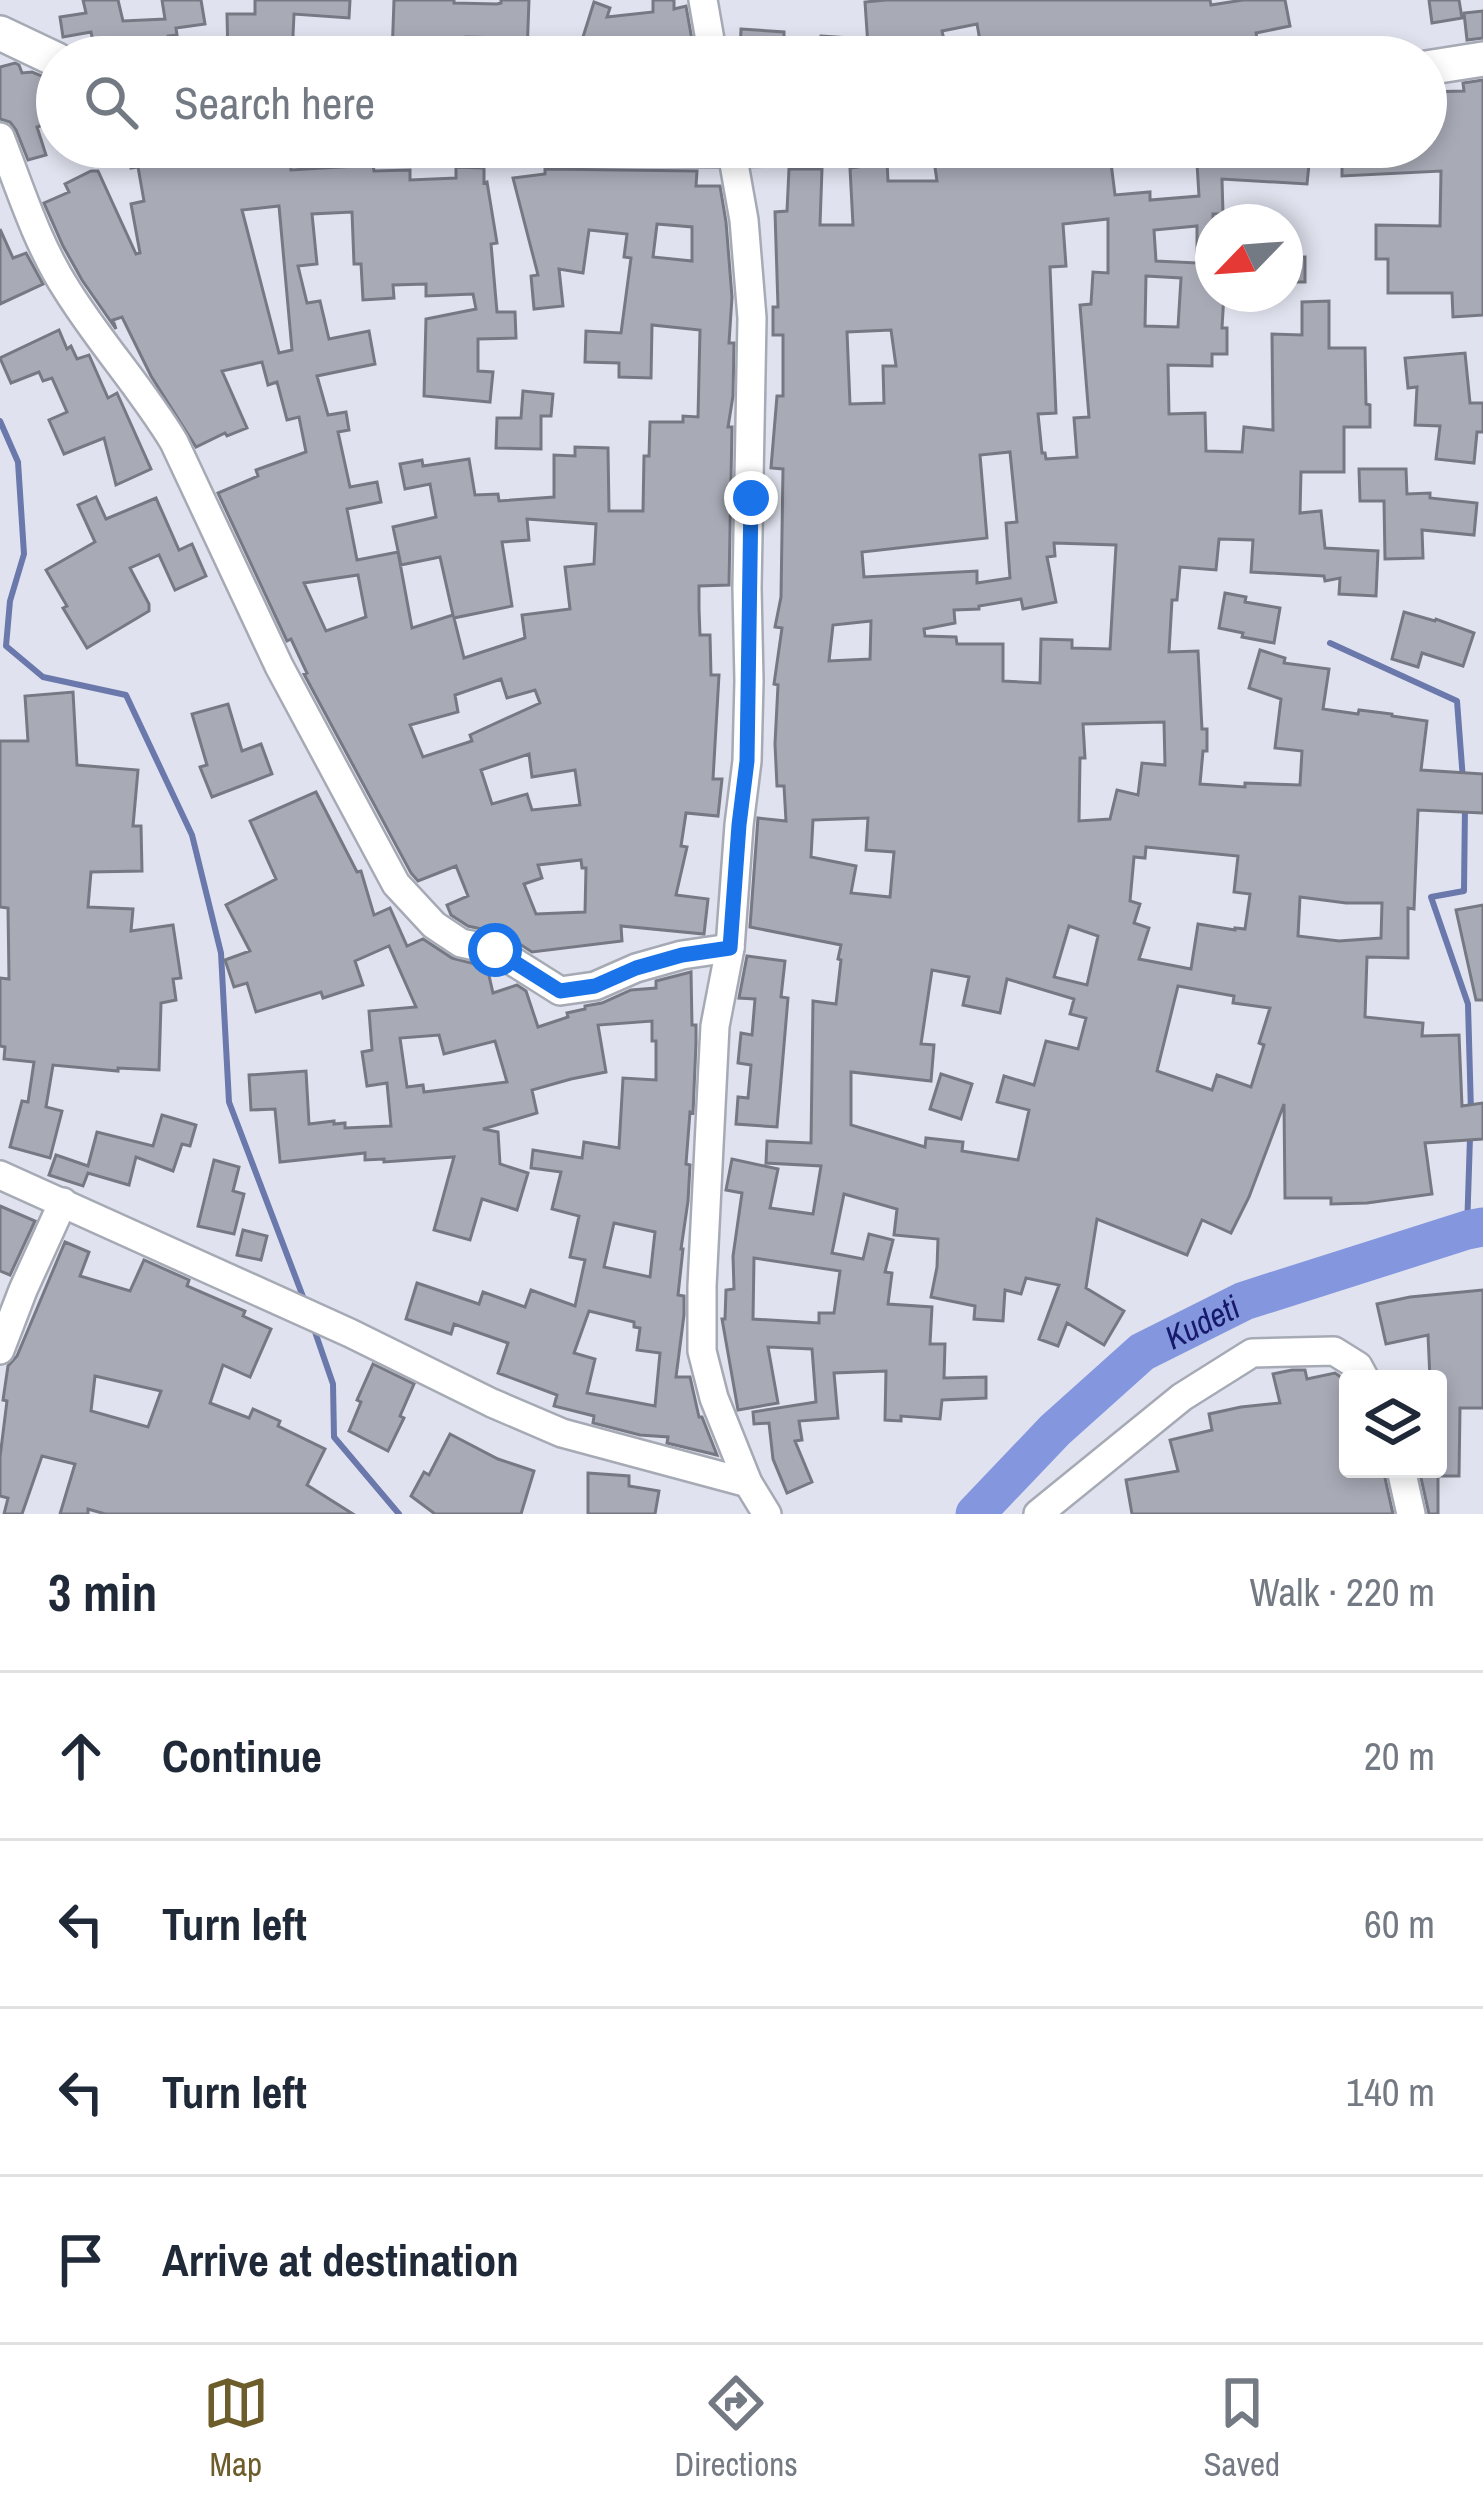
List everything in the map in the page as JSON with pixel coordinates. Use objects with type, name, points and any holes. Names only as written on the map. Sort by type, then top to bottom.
[{"type":"main road","points":[[0,33],[36,50]]},
{"type":"main road","points":[[1447,65],[1483,59]]},
{"type":"street","points":[[703,0],[709,36]]},
{"type":"street","points":[[0,137],[12,202],[68,292],[174,442],[279,665],[396,884],[434,926],[460,943],[495,950],[560,991],[595,986],[682,955],[730,948]]},
{"type":"street","points":[[735,168],[744,220],[752,340],[747,761],[730,948],[715,1026],[702,1351],[714,1398],[748,1483],[767,1514]]},
{"type":"street","points":[[0,1175],[562,1433],[748,1483]]},
{"type":"street","points":[[0,1350],[63,1202]]},
{"type":"street","points":[[1038,1514],[1182,1396],[1252,1353],[1334,1351],[1360,1370]]},
{"type":"street","points":[[1403,1478],[1411,1514]]},
{"type":"building","points":[[83,0],[118,0],[123,21],[165,19],[162,0],[201,0],[205,24],[176,28],[177,35],[168,36],[92,36],[91,32],[63,36],[60,17],[86,13]]},
{"type":"building","points":[[255,0],[350,0],[349,18],[294,14],[293,36],[228,36],[227,14],[255,14]]},
{"type":"building","points":[[394,0],[497,4],[529,0],[528,36],[393,36]]},
{"type":"building","points":[[653,0],[674,0],[674,9],[686,6],[691,36],[583,36],[594,2],[610,8],[607,17],[653,12]]},
{"type":"building","points":[[1210,0],[1211,5],[1285,0],[1290,26],[1256,36],[979,36],[977,24],[942,31],[943,36],[867,36],[865,2]]},
{"type":"building","points":[[1429,0],[1459,0],[1462,18],[1432,23]]},
{"type":"building","points":[[1483,11],[1483,38],[1467,40],[1464,13]]},
{"type":"building","points":[[741,29],[784,32],[784,36],[741,36]]},
{"type":"building","points":[[15,63],[22,73],[36,74],[36,158],[28,160],[16,130],[0,119],[0,67]]},
{"type":"building","points":[[1483,80],[1483,315],[1453,317],[1452,293],[1388,293],[1388,259],[1376,259],[1376,225],[1440,226],[1441,171],[1342,176],[1342,168],[1447,168],[1447,91],[1464,91],[1463,83]]},
{"type":"building","points":[[138,168],[374,168],[410,170],[410,180],[456,178],[456,168],[484,168],[497,243],[491,244],[497,312],[515,312],[516,338],[478,339],[478,371],[493,372],[490,402],[424,396],[426,319],[476,309],[473,294],[426,296],[426,284],[393,285],[394,298],[363,300],[361,264],[354,264],[352,212],[312,214],[317,264],[298,266],[307,303],[320,301],[329,339],[369,331],[375,364],[317,376],[328,415],[346,412],[349,430],[338,432],[350,487],[377,482],[381,502],[347,509],[357,560],[398,552],[412,628],[453,615],[440,557],[401,565],[393,527],[436,517],[430,484],[405,489],[400,464],[422,460],[423,466],[469,459],[475,495],[498,494],[499,501],[554,497],[554,455],[575,456],[575,447],[608,448],[609,511],[643,511],[650,422],[698,417],[700,330],[652,325],[651,378],[619,377],[619,363],[585,362],[586,331],[621,333],[631,258],[624,257],[627,234],[589,230],[583,273],[559,269],[563,306],[534,309],[531,276],[538,275],[513,178],[545,174],[545,169],[697,171],[696,186],[720,186],[732,297],[729,343],[734,343],[728,427],[732,427],[729,585],[699,586],[699,609],[700,635],[710,635],[711,675],[719,675],[713,779],[722,779],[718,816],[686,813],[681,846],[687,847],[676,895],[708,899],[704,934],[621,926],[622,941],[532,952],[504,934],[468,926],[451,915],[447,905],[468,896],[456,866],[418,881],[411,873],[304,674],[291,639],[287,641],[218,493],[258,476],[256,470],[306,452],[299,417],[287,420],[277,382],[268,385],[262,362],[222,371],[247,428],[196,447],[151,376],[122,317],[113,320],[116,329],[82,280],[44,203],[69,192],[65,184],[98,171],[136,254],[140,253],[131,204],[144,201]],"holes":[[[279,206],[292,350],[279,353],[242,210]],[[657,224],[692,227],[692,261],[653,257]],[[527,519],[596,524],[594,564],[565,567],[570,609],[522,615],[525,638],[464,658],[454,618],[512,606],[502,542],[529,540]],[[358,575],[366,617],[326,631],[304,583]],[[501,679],[507,698],[535,690],[540,703],[470,735],[472,741],[423,757],[410,725],[458,712],[455,695]],[[529,754],[532,777],[575,770],[580,805],[532,810],[527,794],[492,804],[481,770]],[[581,860],[586,868],[585,912],[536,914],[524,884],[542,878],[538,865]]]},
{"type":"building","points":[[850,168],[887,168],[888,181],[937,181],[935,168],[1112,168],[1115,195],[1150,192],[1150,200],[1199,196],[1197,168],[1309,168],[1307,184],[1222,179],[1223,204],[1195,204],[1195,226],[1154,230],[1156,261],[1195,263],[1195,312],[1223,312],[1222,328],[1227,328],[1227,354],[1212,354],[1212,366],[1168,365],[1169,414],[1205,413],[1206,451],[1242,452],[1244,427],[1273,430],[1272,334],[1302,335],[1303,302],[1329,301],[1329,348],[1365,348],[1370,427],[1344,427],[1344,472],[1301,472],[1300,513],[1321,511],[1325,548],[1378,551],[1376,596],[1339,594],[1340,578],[1325,581],[1324,576],[1251,572],[1253,540],[1219,539],[1216,570],[1180,567],[1177,600],[1172,600],[1169,652],[1198,651],[1202,729],[1207,729],[1200,784],[1300,785],[1302,751],[1275,748],[1281,699],[1249,688],[1260,650],[1285,658],[1284,663],[1329,669],[1323,709],[1427,721],[1421,770],[1483,774],[1483,813],[1418,810],[1408,958],[1367,957],[1365,1017],[1423,1023],[1422,1036],[1459,1035],[1462,1106],[1483,1103],[1483,1139],[1425,1143],[1432,1194],[1331,1204],[1331,1198],[1285,1198],[1284,1104],[1231,1233],[1202,1220],[1187,1255],[1097,1219],[1086,1288],[1124,1311],[1104,1345],[1067,1323],[1058,1346],[1039,1339],[1059,1285],[1026,1278],[1021,1294],[1005,1290],[1003,1321],[974,1319],[975,1306],[931,1297],[938,1239],[894,1235],[897,1209],[844,1194],[832,1253],[863,1259],[869,1234],[893,1240],[885,1272],[892,1273],[888,1304],[932,1307],[930,1344],[945,1344],[944,1378],[986,1377],[986,1398],[942,1400],[940,1419],[901,1416],[901,1421],[885,1420],[886,1371],[834,1373],[838,1418],[799,1421],[802,1440],[795,1441],[812,1482],[787,1493],[773,1459],[769,1423],[754,1424],[753,1412],[816,1402],[812,1349],[768,1347],[778,1403],[738,1410],[722,1319],[726,1290],[734,1289],[733,1256],[742,1193],[726,1190],[732,1159],[778,1169],[770,1208],[813,1214],[821,1166],[766,1163],[767,1141],[811,1143],[813,1001],[836,1004],[841,960],[841,945],[750,927],[758,818],[786,821],[784,786],[777,786],[775,744],[778,685],[774,684],[782,628],[775,627],[781,597],[783,469],[771,468],[777,396],[783,396],[783,335],[773,335],[773,307],[778,307],[775,212],[787,211],[789,169],[822,169],[820,225],[853,225]],"holes":[[[1108,219],[1108,273],[1093,272],[1091,304],[1080,305],[1089,417],[1074,418],[1077,457],[1046,459],[1038,414],[1056,413],[1050,267],[1066,266],[1063,224]],[[1146,276],[1181,278],[1178,327],[1145,326]],[[891,330],[896,366],[883,366],[884,403],[850,404],[847,332]],[[1010,452],[1017,522],[1006,523],[1010,578],[977,583],[977,571],[864,577],[862,552],[987,538],[980,455]],[[1054,543],[1116,545],[1110,649],[1072,648],[1072,640],[1041,639],[1040,683],[1003,681],[1003,644],[957,644],[956,637],[925,636],[924,629],[955,623],[954,610],[1021,599],[1023,609],[1056,602],[1047,557],[1055,556]],[[871,621],[870,659],[829,661],[833,625]],[[1164,722],[1165,765],[1142,763],[1138,795],[1117,790],[1110,819],[1079,821],[1083,724]],[[868,818],[866,850],[894,852],[890,897],[851,893],[856,866],[811,857],[813,820]],[[1146,847],[1238,856],[1234,892],[1250,894],[1245,929],[1198,924],[1191,969],[1139,959],[1149,928],[1134,923],[1140,904],[1130,901],[1134,857],[1145,858]],[[1300,897],[1382,903],[1381,938],[1339,941],[1298,936]],[[1069,926],[1098,936],[1087,985],[1054,977]],[[932,970],[969,977],[963,1005],[1000,1013],[1007,979],[1074,999],[1070,1014],[1086,1018],[1078,1049],[1046,1041],[1034,1085],[1004,1076],[997,1102],[1029,1110],[1018,1160],[962,1151],[963,1142],[926,1138],[925,1147],[851,1125],[851,1072],[931,1081],[934,1045],[921,1044]],[[1178,986],[1234,996],[1233,1003],[1270,1008],[1251,1087],[1217,1075],[1212,1090],[1157,1071]],[[754,1258],[840,1271],[834,1313],[819,1313],[819,1323],[753,1319]]]},
{"type":"building","points":[[0,229],[13,258],[26,253],[43,284],[0,304]]},
{"type":"building","points":[[59,330],[77,359],[89,355],[108,398],[117,393],[151,469],[116,485],[104,438],[64,454],[49,420],[67,412],[52,378],[43,381],[39,372],[11,383],[0,358]]},
{"type":"building","points":[[1465,353],[1470,403],[1483,403],[1483,432],[1477,432],[1474,463],[1436,459],[1440,426],[1415,425],[1417,387],[1408,388],[1405,358]]},
{"type":"building","points":[[523,391],[553,394],[551,416],[541,416],[541,449],[496,448],[497,418],[521,418]]},
{"type":"building","points":[[1359,469],[1406,469],[1407,494],[1430,493],[1430,498],[1477,503],[1474,535],[1422,530],[1423,558],[1385,559],[1384,501],[1360,501]]},
{"type":"building","points":[[96,497],[106,519],[156,498],[179,550],[192,544],[206,576],[175,590],[159,555],[130,568],[149,611],[87,648],[46,570],[95,542],[78,505]]},
{"type":"building","points":[[1225,593],[1280,608],[1274,643],[1219,628]]},
{"type":"building","points":[[1404,612],[1474,633],[1463,666],[1422,653],[1418,667],[1392,659]]},
{"type":"building","points":[[73,692],[77,765],[138,770],[133,826],[141,826],[142,871],[91,872],[88,907],[133,909],[131,931],[173,925],[181,978],[173,979],[176,1000],[161,1003],[159,1070],[53,1065],[46,1107],[62,1111],[50,1158],[10,1147],[22,1101],[28,1102],[34,1062],[4,1059],[5,1047],[0,1046],[0,978],[9,979],[8,908],[0,907],[0,741],[28,741],[25,696]]},
{"type":"building","points":[[228,704],[242,751],[261,744],[272,774],[212,797],[200,767],[207,765],[192,714]]},
{"type":"building","points":[[316,792],[357,872],[361,871],[374,915],[390,908],[407,946],[423,939],[452,958],[487,967],[493,993],[517,985],[526,991],[538,1027],[585,1006],[631,990],[656,988],[656,981],[691,972],[696,1043],[678,1295],[684,1296],[684,1315],[676,1377],[690,1377],[699,1417],[717,1455],[667,1443],[668,1437],[593,1423],[594,1416],[554,1406],[557,1395],[498,1373],[508,1343],[454,1324],[451,1334],[406,1319],[417,1283],[479,1304],[483,1292],[525,1307],[531,1290],[575,1306],[585,1260],[570,1257],[579,1216],[552,1209],[561,1172],[531,1168],[533,1150],[582,1158],[584,1142],[619,1148],[623,1078],[656,1080],[652,1021],[598,1025],[606,1072],[532,1090],[537,1113],[483,1129],[498,1132],[500,1164],[528,1173],[517,1210],[482,1199],[470,1240],[434,1230],[454,1157],[384,1162],[365,1160],[365,1153],[280,1162],[275,1109],[251,1110],[249,1075],[306,1071],[309,1124],[334,1121],[345,1123],[345,1128],[391,1126],[387,1083],[367,1086],[362,1052],[372,1050],[369,1011],[416,1007],[389,946],[355,961],[363,985],[256,1012],[247,983],[234,987],[225,960],[250,951],[226,905],[276,879],[250,821]],"holes":[[[439,1035],[444,1054],[495,1041],[507,1082],[424,1092],[423,1085],[407,1087],[400,1038]],[[614,1223],[655,1232],[650,1277],[604,1267]],[[589,1311],[634,1322],[640,1328],[637,1350],[660,1353],[655,1406],[587,1393],[595,1359],[574,1353]]]},
{"type":"building","points":[[1483,905],[1483,1000],[1476,1000],[1456,910]]},
{"type":"building","points":[[747,956],[785,961],[781,997],[788,998],[777,1127],[736,1124],[738,1097],[748,1098],[751,1065],[738,1063],[741,1033],[752,1035],[755,999],[739,998]]},
{"type":"building","points":[[941,1074],[972,1084],[961,1119],[930,1109]]},
{"type":"building","points":[[162,1115],[196,1125],[190,1146],[182,1144],[173,1171],[136,1157],[129,1185],[88,1173],[83,1186],[49,1175],[56,1155],[88,1166],[97,1132],[153,1146]]},
{"type":"building","points":[[214,1160],[239,1167],[233,1191],[244,1194],[234,1234],[198,1226]]},
{"type":"building","points":[[0,1206],[35,1221],[10,1275],[0,1271]]},
{"type":"building","points":[[243,1230],[267,1236],[261,1260],[237,1255]]},
{"type":"building","points":[[65,1242],[89,1252],[80,1276],[130,1291],[144,1260],[189,1280],[187,1286],[245,1311],[243,1316],[271,1329],[250,1377],[223,1365],[210,1403],[249,1418],[253,1409],[325,1449],[307,1485],[353,1514],[105,1514],[88,1509],[88,1514],[60,1514],[75,1464],[42,1456],[22,1514],[4,1514],[8,1498],[0,1496],[7,1401],[3,1400],[8,1366],[17,1356]],"holes":[[[95,1376],[161,1391],[148,1427],[91,1411]]]},
{"type":"building","points":[[1483,1290],[1483,1408],[1460,1408],[1459,1476],[1447,1476],[1447,1370],[1430,1370],[1428,1335],[1386,1344],[1377,1304]]},
{"type":"building","points":[[373,1364],[414,1384],[388,1451],[349,1431]]},
{"type":"building","points":[[1305,1370],[1307,1379],[1339,1376],[1339,1478],[1385,1478],[1393,1514],[1132,1514],[1126,1480],[1178,1471],[1170,1440],[1212,1430],[1209,1414],[1280,1403],[1273,1374]]},
{"type":"building","points":[[450,1434],[534,1471],[521,1514],[435,1514],[411,1496],[424,1472],[429,1475]]},
{"type":"building","points":[[588,1473],[629,1476],[629,1486],[659,1491],[655,1514],[588,1514]]},
{"type":"building","points":[[1421,1478],[1438,1478],[1438,1514],[1429,1514]]},
{"type":"waterway","points":[[0,421],[18,462],[24,554],[10,601],[6,646],[43,677],[126,695],[192,835],[221,953],[229,1102],[305,1302]]},
{"type":"waterway","points":[[1330,643],[1457,701],[1463,780]]},
{"type":"waterway","points":[[1465,805],[1464,891],[1431,897],[1468,1004],[1471,1112]]},
{"type":"waterway","points":[[1467,1230],[1470,1137]]},
{"type":"waterway","name":"Kudeti","points":[[975,1514],[1055,1430],[1142,1352],[1244,1301],[1483,1227]]},
{"type":"waterway","points":[[313,1326],[333,1384],[334,1437],[399,1514]]},
{"type":"route","points":[[495,950],[560,991],[595,986],[682,955],[730,948],[747,761],[751,498]]}]
